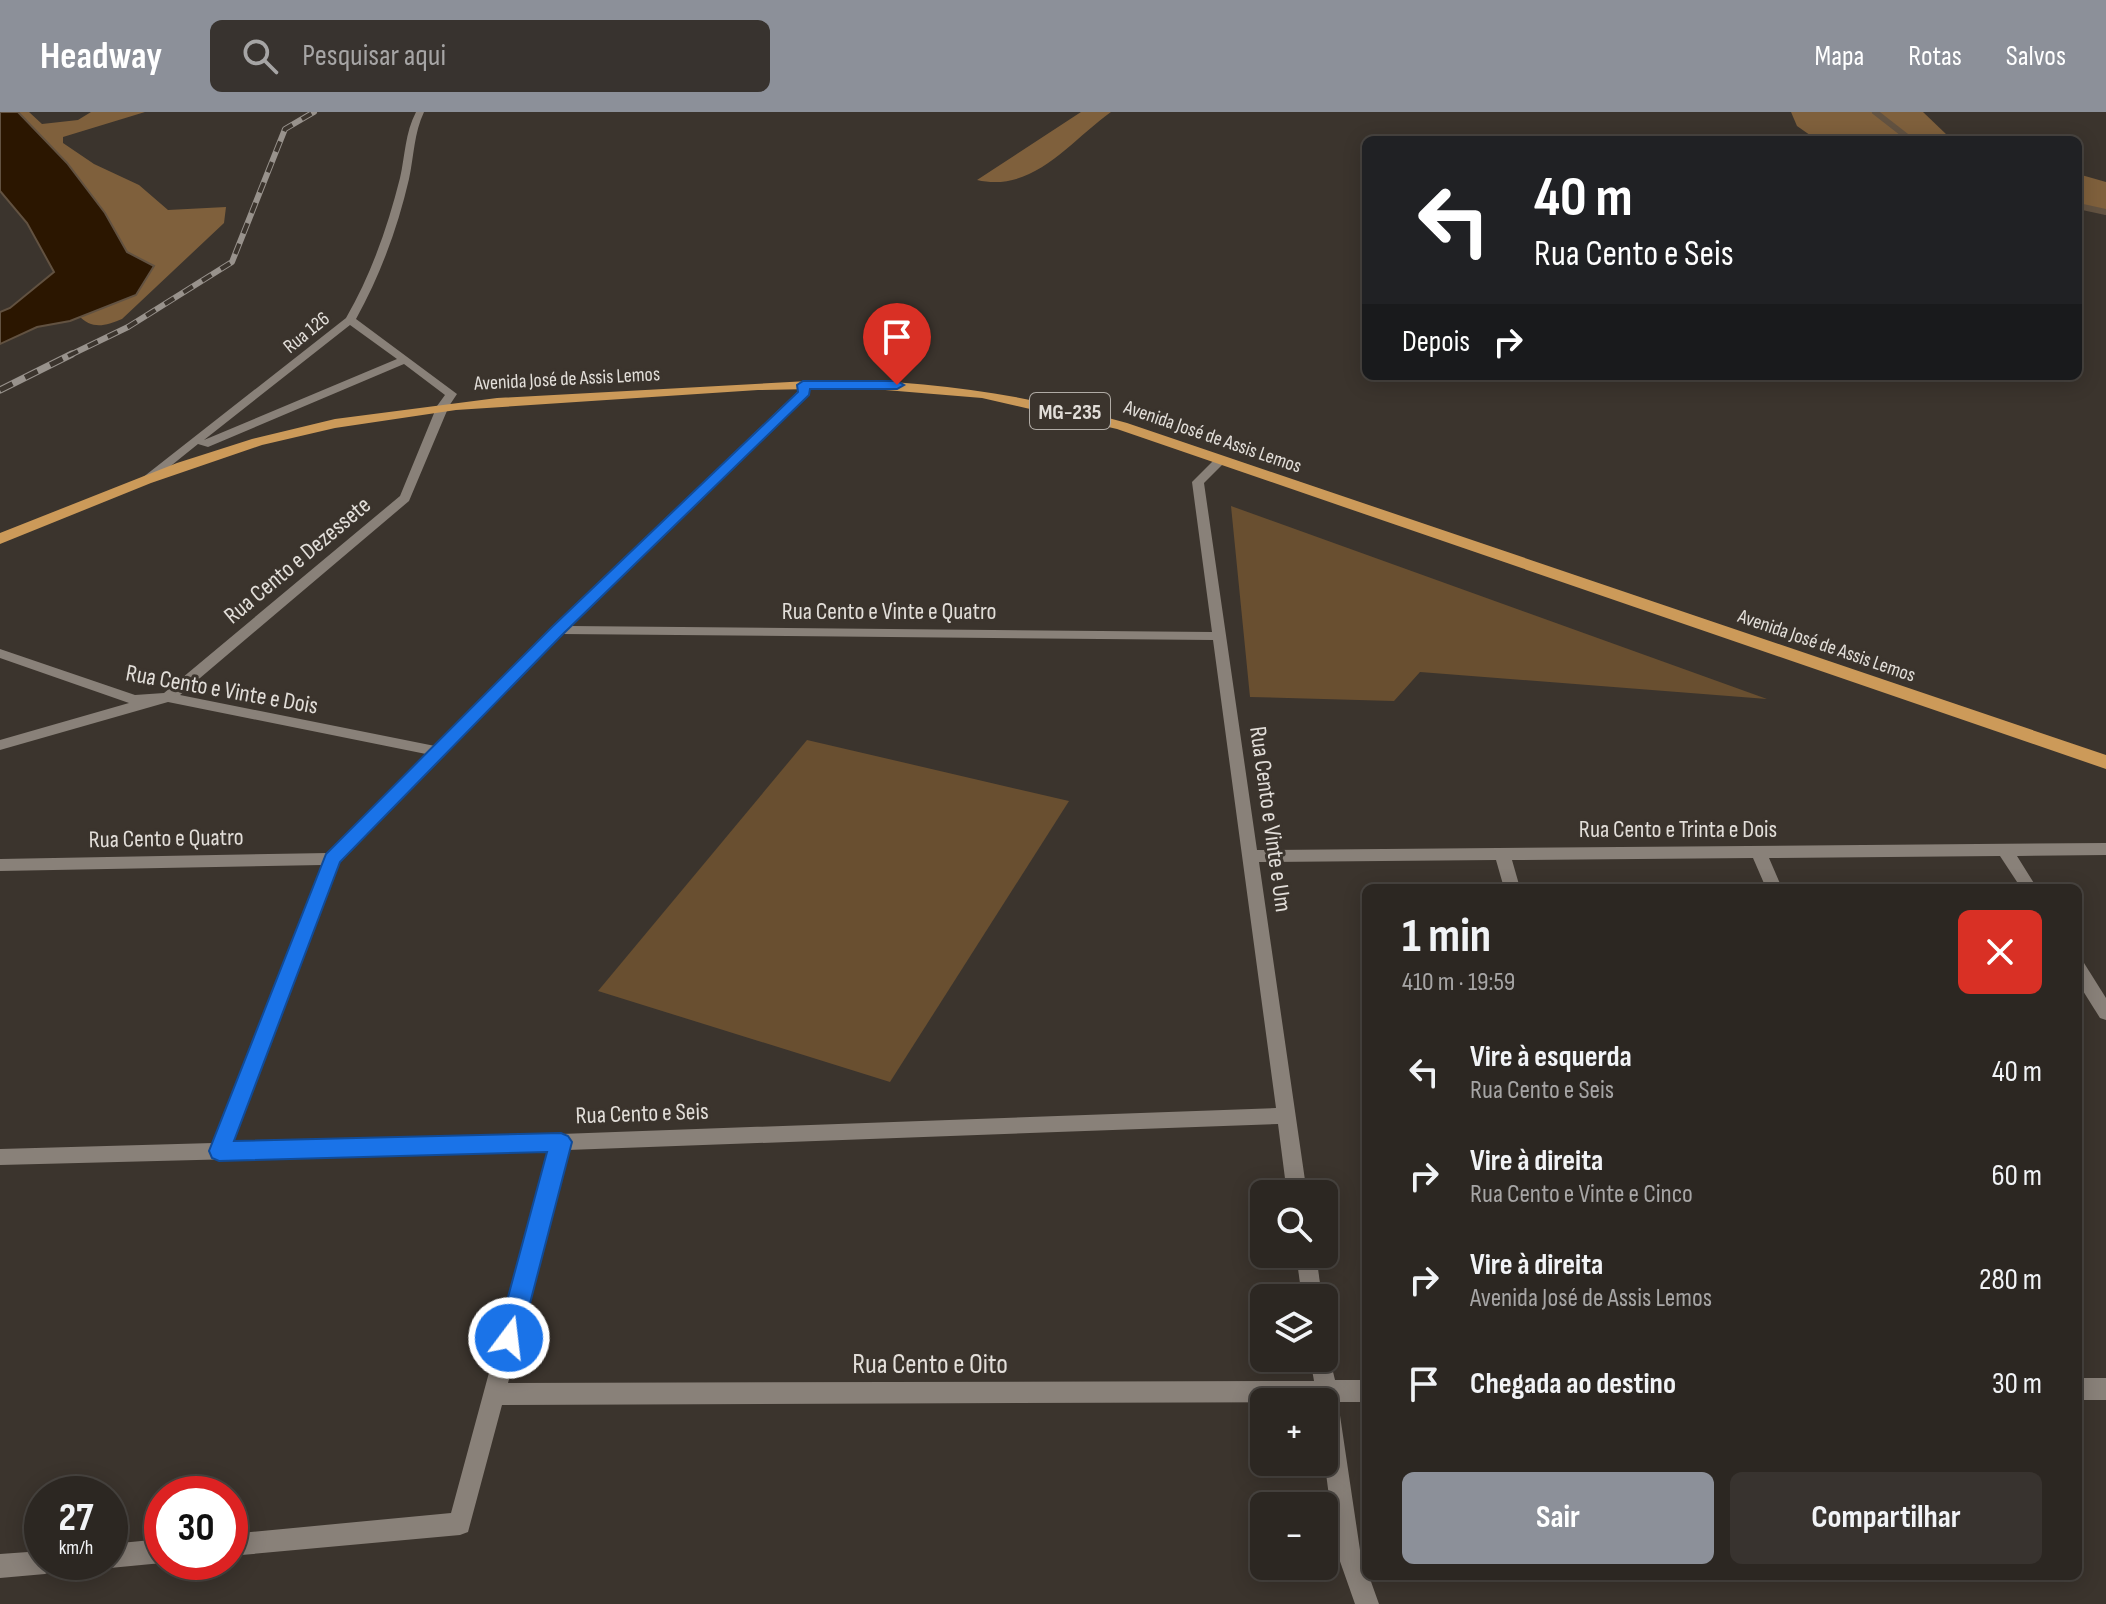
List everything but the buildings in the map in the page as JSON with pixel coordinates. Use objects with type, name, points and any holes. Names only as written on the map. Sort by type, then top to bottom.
[{"type":"main road","name":"Avenida José de Assis Lemos","points":[[0,539],[148,478],[296,432],[382,414],[443,406],[803,385],[897,385],[1005,397],[1079,413],[2106,762]]},
{"type":"street","name":"Rua 126","points":[[148,478],[350,320],[366,295],[398,200],[414,123],[420,112]]},
{"type":"street","points":[[350,320],[451,394],[443,406]]},
{"type":"street","points":[[185,451],[405,360]]},
{"type":"street","points":[[219,1151],[332,859],[558,630],[804,392],[803,385]]},
{"type":"street","name":"Rua Cento e Dezessete","points":[[0,745],[168,697],[405,498],[443,406]]},
{"type":"street","name":"Rua Cento e Vinte e Um","points":[[1221,460],[1198,482],[1295,1180]]},
{"type":"street","name":"Rua Cento e Vinte e Quatro","points":[[558,630],[1220,636]]},
{"type":"street","name":"Rua Cento e Vinte e Dois","points":[[0,653],[134,700],[168,697],[440,752]]},
{"type":"street","name":"Rua Cento e Trinta e Dois","points":[[1250,856],[2106,849]]},
{"type":"street","points":[[2005,850],[2026,884]]},
{"type":"street","points":[[1758,852],[1772,884]]},
{"type":"street","points":[[1502,854],[1511,884]]},
{"type":"street","name":"Rua Cento e Quatro","points":[[0,865],[332,859]]},
{"type":"street","points":[[2082,974],[2106,1013]]},
{"type":"street","name":"Rua Cento e Seis","points":[[0,1157],[561,1142],[1287,1116]]},
{"type":"street","points":[[248,1543],[460,1524],[561,1142]]},
{"type":"street","points":[[2082,1389],[2106,1389]]},
{"type":"street","name":"Rua Cento e Oito","points":[[494,1394],[1250,1391]]},
{"type":"street","name":"Rua Cento e Oito","points":[[1338,1391],[1362,1391]]},
{"type":"street","points":[[1337,1476],[1348,1550],[1367,1604]]},
{"type":"street","points":[[0,1566],[24,1564]]},
{"type":"shaded area","points":[[0,112],[29,112],[42,124],[78,120],[91,112],[145,112],[63,137],[63,143],[94,164],[139,185],[168,210],[226,207],[224,223],[122,319],[104,325],[88,323],[78,315]]},
{"type":"shaded area","points":[[0,112],[18,112],[67,163],[105,213],[127,252],[154,266],[136,295],[70,321],[37,327],[0,344],[0,312],[10,308],[54,272],[27,223],[0,191]]},
{"type":"shaded area","points":[[1081,112],[1111,112],[1034,172],[997,182],[977,180]]},
{"type":"shaded area","points":[[1791,112],[1923,112],[1947,135],[1811,136],[1797,126]]},
{"type":"shaded area","points":[[2082,175],[2106,182],[2106,215],[2082,206]]},
{"type":"shaded area","points":[[1231,506],[1767,699],[1420,672],[1394,701],[1250,697]]},
{"type":"shaded area","points":[[807,740],[1069,801],[890,1082],[598,991]]},
{"type":"waterway","points":[[1875,112],[1906,136]]},
{"type":"waterway","points":[[2082,207],[2106,212]]},
{"type":"railway","points":[[68,356],[128,327],[232,262],[285,129],[314,112]]},
{"type":"railway","points":[[68,356],[72,354]]},
{"type":"railway","points":[[0,390],[68,356]]},
{"type":"route","points":[[509,1338],[561,1142],[219,1151],[332,859],[558,630],[804,392],[803,385],[897,385]]}]
